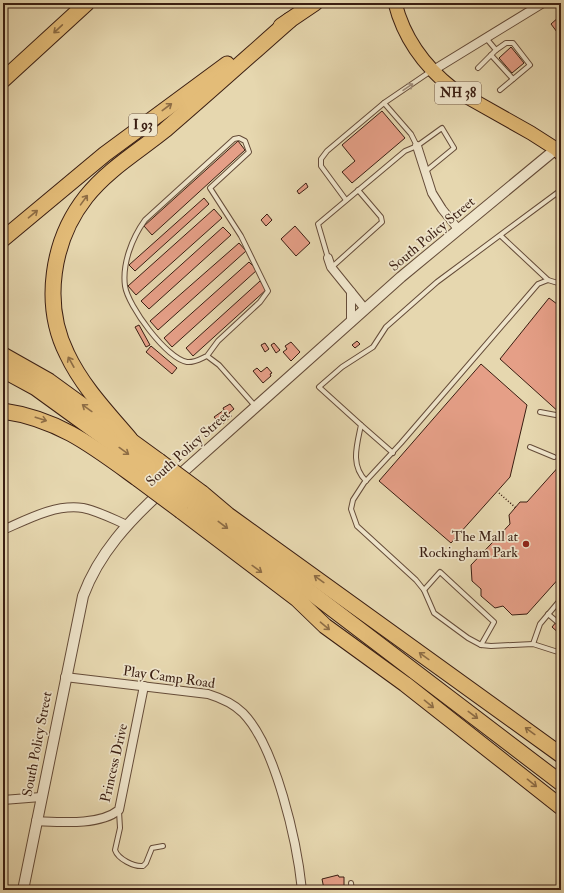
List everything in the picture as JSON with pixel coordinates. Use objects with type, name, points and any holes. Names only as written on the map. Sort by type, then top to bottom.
[{"type":"highway","points":[[3,80],[87,3]]},
{"type":"highway","name":"I 93","points":[[3,239],[128,136],[206,79],[315,3]]},
{"type":"highway","points":[[149,470],[130,439],[93,395],[66,353],[60,337],[54,302],[53,282],[58,251],[63,237],[79,208],[99,183],[164,130],[290,20]]},
{"type":"highway","points":[[3,355],[49,381],[130,439]]},
{"type":"highway","points":[[3,370],[42,392],[149,470],[305,587],[352,625],[532,759],[561,783]]},
{"type":"highway","points":[[3,410],[31,416],[59,426],[85,441],[149,470],[192,502],[298,599],[324,626],[405,684],[561,807]]},
{"type":"highway","points":[[192,502],[228,515],[561,755]]},
{"type":"highway","points":[[298,599],[352,625]]},
{"type":"main road","name":"NH 38","points":[[395,3],[403,29],[409,41],[432,71],[453,89],[560,149]]},
{"type":"street","points":[[432,71],[543,3]]},
{"type":"street","points":[[417,146],[429,184],[437,201],[458,229]]},
{"type":"street","name":"South Policy Street","points":[[23,890],[79,611],[88,583],[104,553],[127,525],[255,406],[458,229],[560,149]]},
{"type":"street","points":[[328,258],[331,267],[364,310]]},
{"type":"street","points":[[351,292],[351,322]]},
{"type":"street","points":[[3,530],[47,512],[75,508],[94,511],[127,525]]},
{"type":"street","name":"Play Camp Road","points":[[65,677],[144,686],[217,697],[234,705],[248,718],[261,741],[277,778],[296,851],[302,890]]},
{"type":"street","name":"Princess Drive","points":[[36,821],[81,822],[108,816],[119,810],[144,686]]},
{"type":"street","points":[[3,800],[41,797]]},
{"type":"lane","points":[[486,38],[496,50]]},
{"type":"lane","points":[[478,68],[496,50],[506,43],[513,43],[530,64],[500,90]]},
{"type":"lane","points":[[491,55],[513,79]]},
{"type":"lane","points":[[346,200],[321,166],[321,160],[327,151],[384,103],[432,71]]},
{"type":"lane","points":[[384,103],[411,134],[417,146]]},
{"type":"lane","points":[[328,258],[318,224],[404,151],[417,146],[442,128],[454,148],[426,171]]},
{"type":"lane","points":[[239,138],[245,141],[249,152],[210,188],[241,236],[268,291],[260,302],[218,341],[206,356],[194,362],[179,359],[153,337],[128,296],[125,286],[125,270],[128,255],[138,230],[144,220],[234,139],[239,138]]},
{"type":"lane","points":[[331,267],[382,222],[381,217],[358,190]]},
{"type":"lane","points":[[393,453],[319,388],[342,367],[373,347],[386,327],[437,282],[501,236],[553,194],[561,190]]},
{"type":"lane","points":[[501,236],[548,280],[561,284]]},
{"type":"lane","points":[[548,280],[538,284],[525,298],[393,453],[366,481],[353,500],[352,509],[357,526],[416,580],[424,590],[431,608],[438,617],[468,638],[481,645],[492,646],[533,644],[561,653]]},
{"type":"lane","points":[[206,356],[219,365],[255,406]]},
{"type":"lane","points":[[540,412],[560,416]]},
{"type":"lane","points":[[361,425],[356,452],[356,464],[359,474],[366,481]]},
{"type":"lane","points":[[530,447],[554,457]]},
{"type":"lane","points":[[424,590],[440,572],[494,622],[481,645]]},
{"type":"lane","points":[[533,644],[536,632],[548,614],[561,599]]},
{"type":"lane","points":[[548,614],[561,625]]},
{"type":"lane","points":[[119,810],[120,823],[115,850],[121,857],[134,865],[143,866],[146,863],[152,848],[163,846]]},
{"type":"lane","points":[[351,883],[352,890]]},
{"type":"path","points":[[499,493],[516,508]]},
{"type":"building","points":[[560,16],[561,28],[557,32],[551,24]]},
{"type":"building","points":[[511,47],[524,63],[512,73],[499,58]]},
{"type":"building","points":[[382,111],[405,138],[352,183],[342,172],[355,161],[342,145]]},
{"type":"building","points":[[238,141],[245,150],[152,235],[144,226]]},
{"type":"building","points":[[306,183],[308,187],[299,194],[297,191]]},
{"type":"building","points":[[204,198],[209,204],[135,271],[129,265]]},
{"type":"building","points":[[214,209],[222,218],[136,295],[128,286]]},
{"type":"building","points":[[267,214],[272,220],[266,226],[261,220]]},
{"type":"building","points":[[295,226],[310,243],[296,256],[281,239]]},
{"type":"building","points":[[223,227],[231,235],[149,309],[141,301]]},
{"type":"building","points":[[239,243],[246,251],[158,330],[150,321]]},
{"type":"building","points":[[249,262],[257,270],[172,347],[164,338]]},
{"type":"building","points":[[260,281],[267,289],[193,356],[186,348]]},
{"type":"building","points":[[549,298],[561,307],[561,414],[500,359]]},
{"type":"building","points":[[139,325],[150,345],[146,347],[135,327]]},
{"type":"building","points":[[357,341],[360,344],[355,348],[352,345]]},
{"type":"building","points":[[291,342],[300,352],[291,361],[283,352],[287,349],[285,346]]},
{"type":"building","points":[[265,343],[269,349],[265,352],[261,345]]},
{"type":"building","points":[[274,343],[280,350],[276,353],[271,345]]},
{"type":"building","points":[[151,346],[177,368],[172,374],[146,352]]},
{"type":"building","points":[[481,364],[527,405],[510,477],[451,543],[379,481]]},
{"type":"building","points":[[267,367],[272,373],[270,374],[271,376],[263,383],[253,371],[257,368],[261,372]]},
{"type":"building","points":[[230,404],[234,409],[229,413],[232,416],[221,425],[214,417],[224,410],[223,408]]},
{"type":"building","name":"The Mall at Rockingham Park","points":[[561,464],[561,576],[527,614],[512,615],[503,606],[495,608],[481,596],[481,589],[472,581],[471,565],[510,524],[509,515],[520,502],[527,502]]},
{"type":"building","points":[[561,616],[561,635],[552,627]]},
{"type":"building","points":[[338,875],[339,877],[344,877],[344,890],[324,889],[322,879]]},
{"type":"place","name":"The Mall at Rockingham Park","points":[[526,544]]}]
